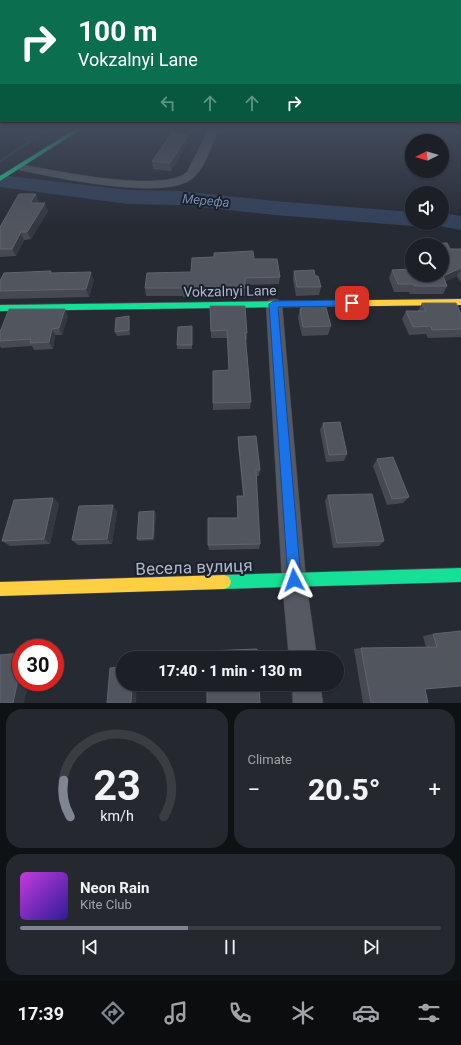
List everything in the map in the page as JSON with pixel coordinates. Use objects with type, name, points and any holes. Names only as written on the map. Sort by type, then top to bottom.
[{"type":"street","points":[[0,179],[27,162]]},
{"type":"street","points":[[14,170],[114,183],[166,185],[189,177],[198,162]]},
{"type":"street","name":"Vokzalnyi Lane","points":[[0,308],[461,302]]},
{"type":"street","points":[[274,304],[294,580],[302,651]]},
{"type":"street","name":"Весела вулиця","points":[[0,589],[461,575]]},
{"type":"street","points":[[307,691],[308,703]]},
{"type":"building","points":[[19,194],[36,194],[30,203],[45,203],[27,232],[21,232],[12,249],[0,249],[0,227]]},
{"type":"building","points":[[449,247],[450,249],[461,249],[461,268],[449,273]]},
{"type":"building","points":[[253,251],[254,259],[277,259],[280,277],[245,278],[245,288],[145,288],[147,273],[191,272],[192,258],[214,257],[214,253]]},
{"type":"building","points":[[405,269],[405,282],[445,282],[447,286],[414,286],[413,284],[398,284],[392,270]]},
{"type":"building","points":[[314,270],[315,276],[318,276],[321,287],[297,287],[294,271]]},
{"type":"building","points":[[51,271],[50,273],[91,272],[86,289],[0,291],[0,281],[4,273]]},
{"type":"building","points":[[422,303],[456,303],[461,314],[461,329],[432,330],[431,326],[413,327],[406,311],[426,311]]},
{"type":"building","points":[[301,304],[325,304],[331,326],[303,327],[300,309],[302,309]]},
{"type":"building","points":[[210,306],[245,306],[247,333],[245,333],[251,402],[213,403],[213,371],[229,370],[227,330],[211,331]]},
{"type":"building","points":[[9,309],[65,309],[59,328],[52,329],[49,342],[30,343],[31,339],[0,341],[0,332]]},
{"type":"building","points":[[129,316],[129,330],[115,332],[116,318]]},
{"type":"building","points":[[192,326],[192,345],[177,345],[178,327]]},
{"type":"building","points":[[340,422],[347,454],[329,455],[323,423]]},
{"type":"building","points":[[256,436],[260,470],[256,470],[260,544],[208,545],[208,518],[238,518],[237,496],[244,496],[238,437]]},
{"type":"building","points":[[393,457],[409,497],[392,499],[377,459]]},
{"type":"building","points":[[372,494],[384,541],[337,543],[328,495]]},
{"type":"building","points":[[53,498],[44,539],[2,541],[14,500]]},
{"type":"building","points":[[113,505],[107,539],[72,540],[79,506]]},
{"type":"building","points":[[154,511],[153,538],[137,539],[139,512]]},
{"type":"building","points":[[461,631],[461,686],[425,689],[428,703],[371,703],[361,648],[437,647],[433,634]]},
{"type":"building","points":[[257,649],[257,651],[207,651]]},
{"type":"building","points":[[12,654],[12,691],[16,691],[13,703],[0,703],[0,655]]},
{"type":"building","points":[[110,668],[116,668],[116,691],[132,691],[131,703],[107,703]]},
{"type":"building","points":[[207,691],[259,691],[260,703],[207,703]]},
{"type":"waterway","name":"Мерефа","points":[[0,181],[128,197],[181,198],[275,208],[405,218]]},
{"type":"waterway","name":"Мерефа","points":[[449,221],[461,223]]},
{"type":"traffic: fast","points":[[0,179],[27,162]]},
{"type":"traffic: fast","points":[[0,308],[293,304]]},
{"type":"traffic: fast","points":[[224,582],[461,575]]},
{"type":"traffic: slow","points":[[293,304],[461,302]]},
{"type":"traffic: slow","points":[[0,589],[224,582]]},
{"type":"route","points":[[294,580],[274,304],[352,303]]}]
